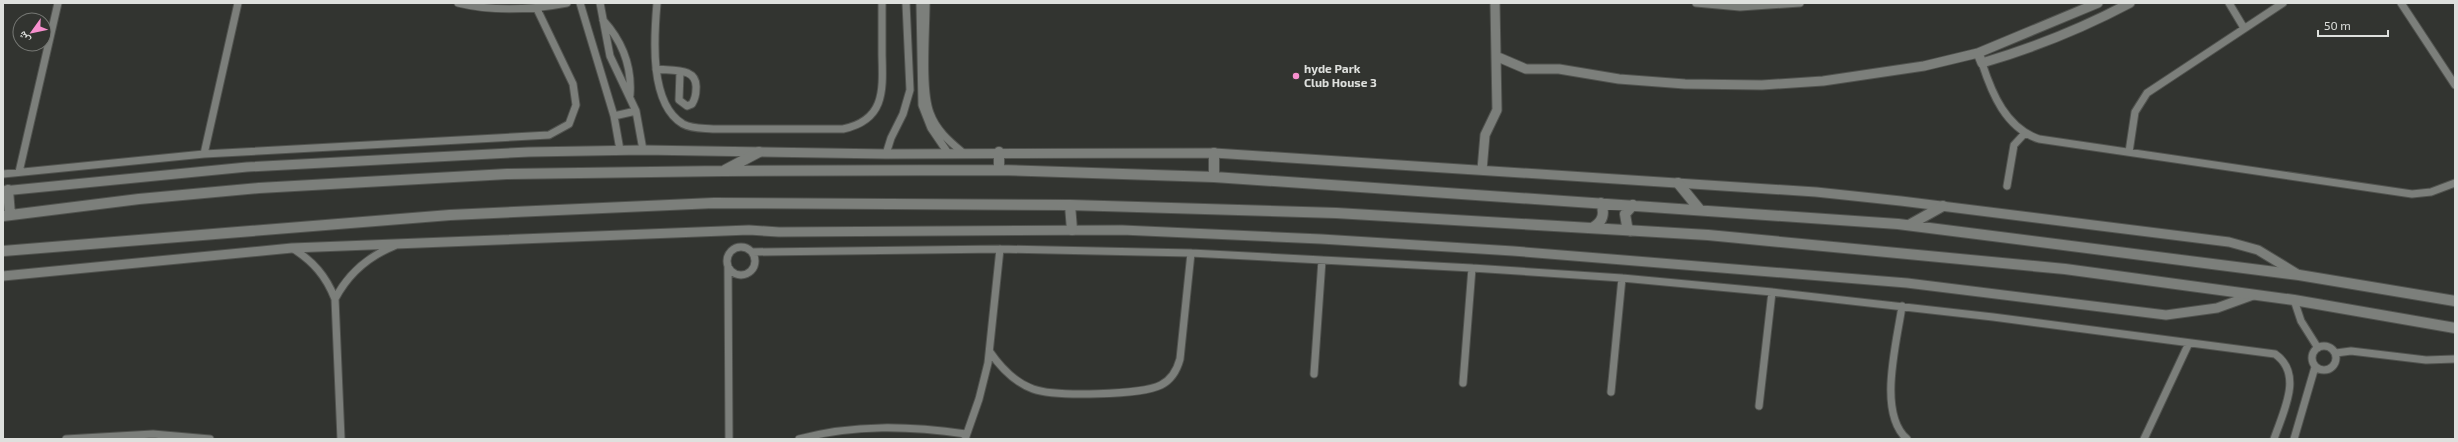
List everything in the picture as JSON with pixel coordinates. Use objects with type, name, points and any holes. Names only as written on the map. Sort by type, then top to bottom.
[{"type":"main road","points":[[724,171],[759,152]]},
{"type":"main road","points":[[999,152],[999,170]]},
{"type":"main road","points":[[1214,153],[1214,177]]},
{"type":"main road","points":[[5,191],[6,215],[139,199],[424,178],[575,172],[999,170],[1214,177],[1601,202],[1910,225],[2299,275],[2455,301]]},
{"type":"main road","points":[[1678,183],[1700,210]]},
{"type":"main road","points":[[1592,228],[1602,220],[1603,208],[1601,202]]},
{"type":"main road","points":[[3,251],[450,215],[706,203],[1070,205],[1336,213],[1731,237],[2065,269],[2294,300],[2455,328]]},
{"type":"main road","points":[[1070,205],[1072,230]]},
{"type":"main road","points":[[1630,231],[1627,226],[1626,214],[1633,205]]},
{"type":"main road","points":[[1910,225],[1943,206]]},
{"type":"street","points":[[19,172],[58,3]]},
{"type":"street","points":[[204,154],[238,3]]},
{"type":"street","points":[[458,3],[495,9],[537,9],[567,3]]},
{"type":"street","points":[[580,3],[614,116],[620,150]]},
{"type":"street","points":[[600,3],[610,56],[636,111],[643,150]]},
{"type":"street","points":[[657,3],[656,69],[660,91],[670,114],[683,124],[694,128],[843,130],[853,127],[872,114],[882,95],[882,3]]},
{"type":"street","points":[[886,154],[890,138],[903,114],[910,90],[906,3]]},
{"type":"street","points":[[920,3],[922,105],[929,124],[948,153]]},
{"type":"street","points":[[926,3],[926,86],[929,112],[939,130],[962,152]]},
{"type":"street","points":[[1482,170],[1485,135],[1497,110],[1498,57],[1495,3]]},
{"type":"street","points":[[1696,3],[1740,7],[1800,3]]},
{"type":"street","points":[[1498,57],[1526,69],[1559,69],[1619,78],[1685,84],[1762,85],[1855,78],[1924,66],[1978,53],[2098,3]]},
{"type":"street","points":[[1982,63],[2054,38],[2130,3]]},
{"type":"street","points":[[2229,3],[2244,28]]},
{"type":"street","points":[[2130,152],[2133,118],[2141,99],[2147,93],[2283,3]]},
{"type":"street","points":[[2401,3],[2455,84]]},
{"type":"street","points":[[3,174],[204,154],[531,138],[559,131],[569,124],[574,114],[576,105],[574,84],[537,9]]},
{"type":"street","points":[[603,20],[617,39],[626,60],[631,77],[630,96]]},
{"type":"street","points":[[1978,53],[2000,105],[2013,124],[2025,133],[2039,138],[2412,194],[2431,192],[2455,183]]},
{"type":"street","points":[[656,69],[680,72],[692,74],[696,80],[696,97],[692,104],[687,106],[679,100],[680,72]]},
{"type":"street","points":[[614,116],[636,111]]},
{"type":"street","points":[[2007,186],[2012,150],[2017,140],[2025,133]]},
{"type":"street","points":[[5,191],[247,167],[530,152],[643,150],[886,154],[962,152],[1214,153],[1816,192],[1943,206],[2229,242],[2258,250],[2299,275]]},
{"type":"street","points":[[3,276],[292,248],[394,246],[748,230],[779,232],[1122,230],[1297,238],[1529,252],[1907,283],[2166,315],[2217,308],[2253,295]]},
{"type":"street","points":[[335,299],[346,280],[362,263],[394,246]]},
{"type":"street","points":[[730,439],[727,256],[733,249],[742,247],[752,252],[1000,250],[1191,253],[1472,268],[1622,278],[1902,306],[2267,352],[2282,359],[2287,365],[2291,381],[2274,439]]},
{"type":"street","points":[[292,248],[314,264],[330,286],[335,299],[341,439]]},
{"type":"street","points":[[798,439],[871,428],[934,429],[966,436],[979,399],[990,352],[1000,250]]},
{"type":"street","points":[[728,266],[739,275],[748,273],[755,266],[752,252]]},
{"type":"street","points":[[990,352],[998,364],[1020,383],[1047,393],[1075,394],[1147,390],[1162,385],[1174,374],[1180,359],[1191,253]]},
{"type":"street","points":[[1314,374],[1322,260]]},
{"type":"street","points":[[1463,382],[1472,268]]},
{"type":"street","points":[[1611,392],[1622,278]]},
{"type":"street","points":[[1759,406],[1772,292]]},
{"type":"street","points":[[2294,300],[2300,321],[2318,348]]},
{"type":"street","points":[[1902,306],[1890,398],[1893,419],[1907,439]]},
{"type":"street","points":[[2144,439],[2189,343]]},
{"type":"street","points":[[2294,439],[2315,367],[2312,357],[2318,348],[2328,346],[2336,353],[2337,359],[2332,369],[2320,370],[2315,367]]},
{"type":"street","points":[[2336,353],[2351,351],[2426,360],[2455,359]]},
{"type":"street","points":[[66,439],[153,434],[210,439]]},
{"type":"place","name":"hyde Park Club House 3","points":[[1296,76]]}]
